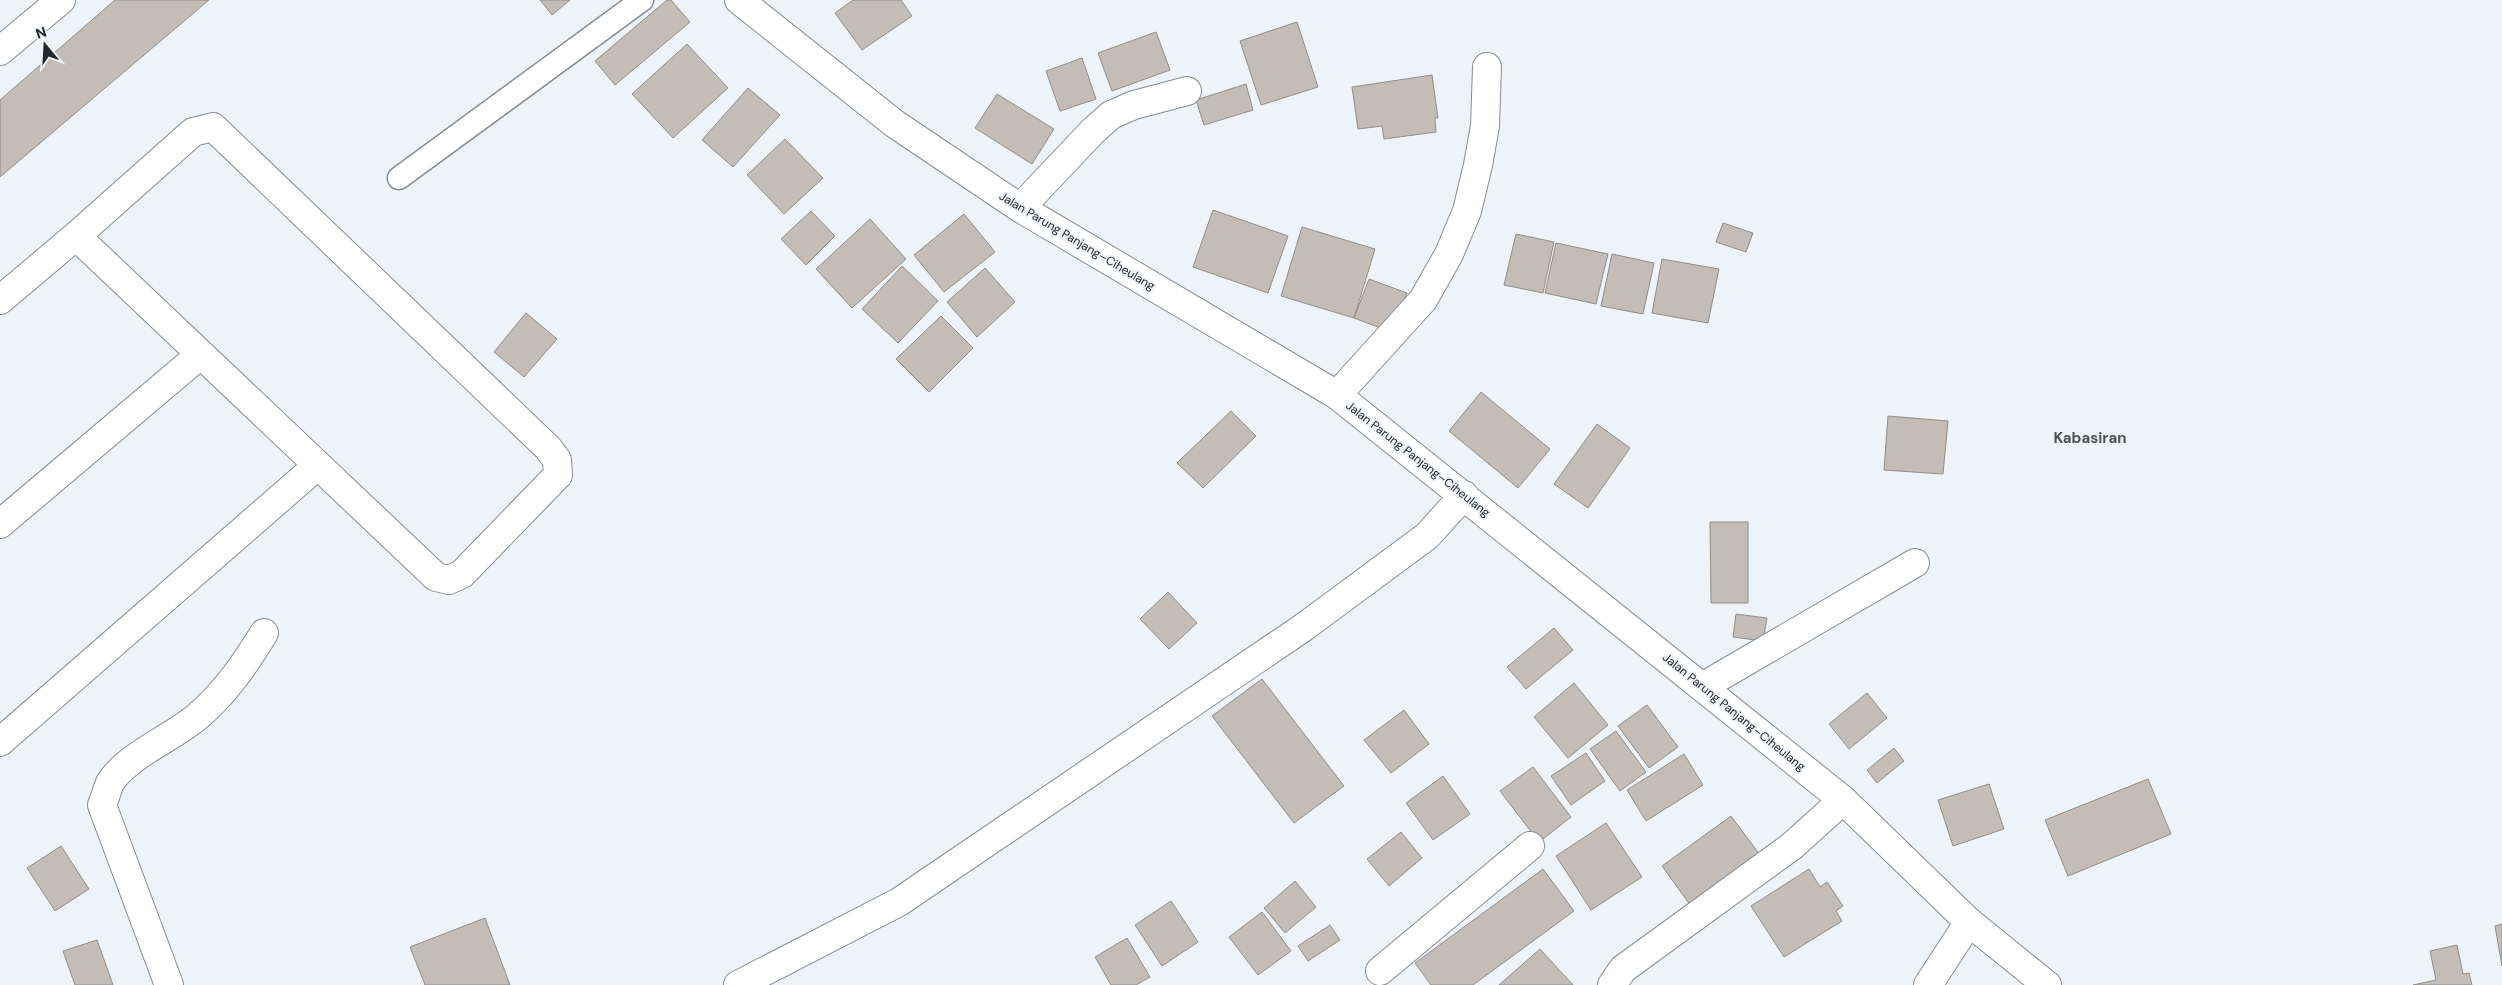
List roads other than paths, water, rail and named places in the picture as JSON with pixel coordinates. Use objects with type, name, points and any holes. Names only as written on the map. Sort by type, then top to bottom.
[{"type":"street","points":[[0,51],[61,0]]},
{"type":"street","name":"Jalan Parung Panjang–Ciheulang","points":[[739,0],[896,124],[1020,208],[1337,395],[1844,800],[1969,922],[2047,985]]},
{"type":"street","points":[[1337,395],[1423,300],[1449,254],[1466,211],[1478,165],[1485,126],[1487,67]]},
{"type":"street","points":[[1020,208],[1093,131],[1111,115],[1134,104],[1187,91]]},
{"type":"street","points":[[0,300],[76,236],[193,132],[213,127],[548,448],[557,460],[558,475],[462,574],[449,580],[436,577],[76,236]]},
{"type":"street","points":[[0,524],[200,355]]},
{"type":"street","points":[[0,742],[317,466]]},
{"type":"street","points":[[738,985],[899,902],[1304,627],[1427,536],[1464,495]]},
{"type":"street","points":[[1702,687],[1915,564]]},
{"type":"street","points":[[170,985],[102,805],[111,782],[132,760],[197,717],[225,689],[241,671],[264,633]]},
{"type":"street","points":[[1612,985],[1622,968],[1792,846],[1844,800]]},
{"type":"street","points":[[1378,980],[1530,846]]},
{"type":"street","points":[[1928,985],[1969,922]]},
{"type":"lane","points":[[399,178],[642,0]]},
{"type":"district","name":"Kabasiran","points":[[2090,438]]}]
